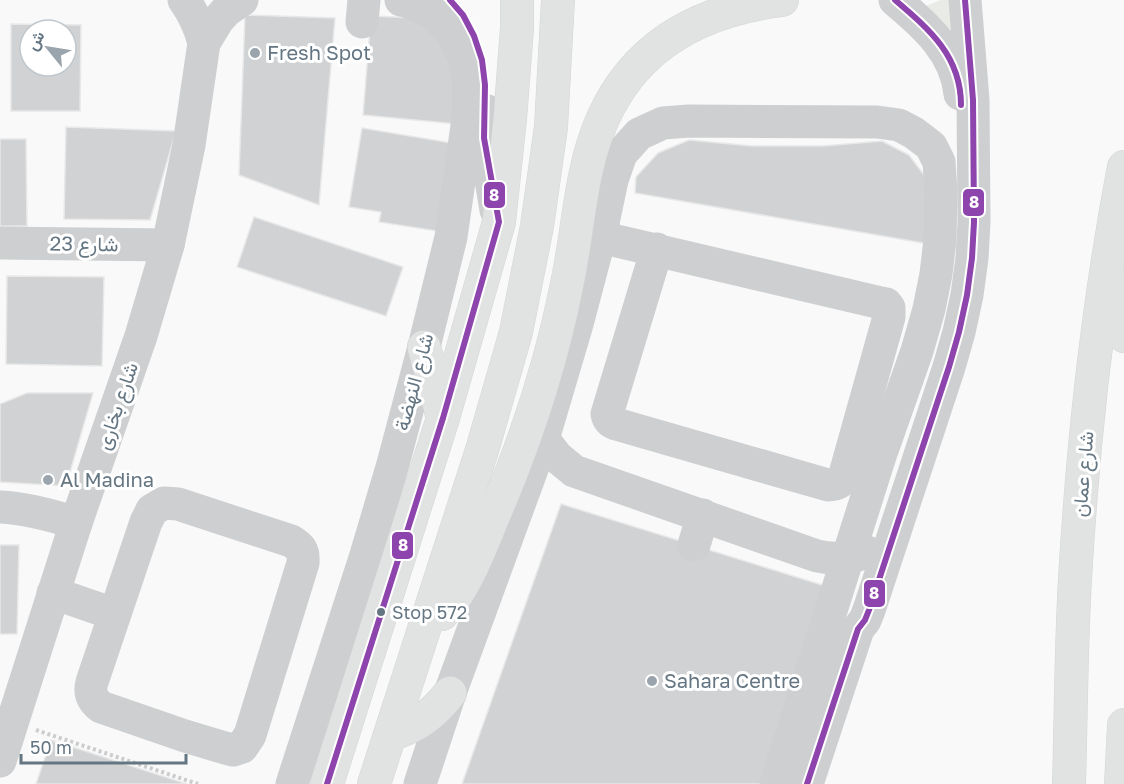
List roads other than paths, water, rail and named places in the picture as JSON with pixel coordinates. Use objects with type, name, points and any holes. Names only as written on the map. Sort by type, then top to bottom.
[{"type":"main road","name":"شارع النهضة","points":[[327,784],[443,418],[499,222],[510,119],[517,0]]},
{"type":"main road","points":[[374,784],[483,447],[516,332],[537,226],[551,127],[558,0]]},
{"type":"main road","points":[[425,629],[450,604],[469,572],[502,498],[526,434],[542,384],[567,284],[586,172],[594,142],[608,108],[632,71],[666,41],[730,9],[782,0]]},
{"type":"main road","name":"شارع عمان","points":[[1069,784],[1075,581],[1088,415],[1104,279],[1124,167]]},
{"type":"main road","points":[[1124,286],[1120,328],[1124,336]]},
{"type":"main road","points":[[424,347],[443,418]]},
{"type":"main road","points":[[387,744],[404,730],[430,715],[450,693]]},
{"type":"main road","points":[[1121,784],[1124,725]]},
{"type":"main road","points":[[387,744],[396,784]]},
{"type":"street","name":"شارع بخارى","points":[[184,0],[194,15],[204,44]]},
{"type":"street","name":"شارع بخارى","points":[[0,761],[76,523],[141,336],[168,245],[189,145],[204,44],[218,20],[242,0]]},
{"type":"street","name":"شارع النهضة","points":[[292,784],[369,544],[424,347],[451,237],[468,119],[469,81],[463,55],[452,32],[433,13],[401,0]]},
{"type":"street","points":[[450,0],[474,36],[482,60],[485,85],[484,138],[499,222]]},
{"type":"street","points":[[858,629],[859,605],[847,554],[940,353],[950,316],[956,279],[962,105],[960,85],[954,66],[943,47],[895,0]]},
{"type":"street","points":[[807,784],[858,629],[869,610],[946,378],[967,295],[974,222],[974,142],[972,74],[965,0]]},
{"type":"street","points":[[420,784],[450,693],[543,439],[577,324],[600,237],[612,180],[621,154],[639,135],[663,123],[689,121],[877,122],[899,125],[915,133],[931,146],[939,162],[942,191],[936,274],[929,309],[847,554],[776,784]]},
{"type":"street","points":[[600,237],[657,249],[886,304],[889,308],[889,317],[845,474],[839,483],[828,485],[612,423],[608,418],[607,414],[657,249]]},
{"type":"street","name":"شارع 23","points":[[0,243],[168,245]]},
{"type":"street","points":[[543,439],[557,457],[574,471],[699,530],[847,554]]},
{"type":"street","points":[[529,478],[551,472],[574,471]]},
{"type":"street","points":[[164,503],[178,504],[291,541],[304,554],[250,735],[242,747],[233,750],[106,709],[96,703],[90,687],[114,614],[148,516],[152,510],[164,503]]},
{"type":"street","points":[[0,507],[14,507],[38,512],[76,523]]},
{"type":"street","points":[[53,593],[114,614]]},
{"type":"place","name":"Fresh Spot","points":[[255,53]]},
{"type":"place","name":"Al Madina","points":[[48,480]]},
{"type":"place","name":"Stop 572","points":[[381,612]]},
{"type":"place","name":"Sahara Centre","points":[[652,681]]}]
